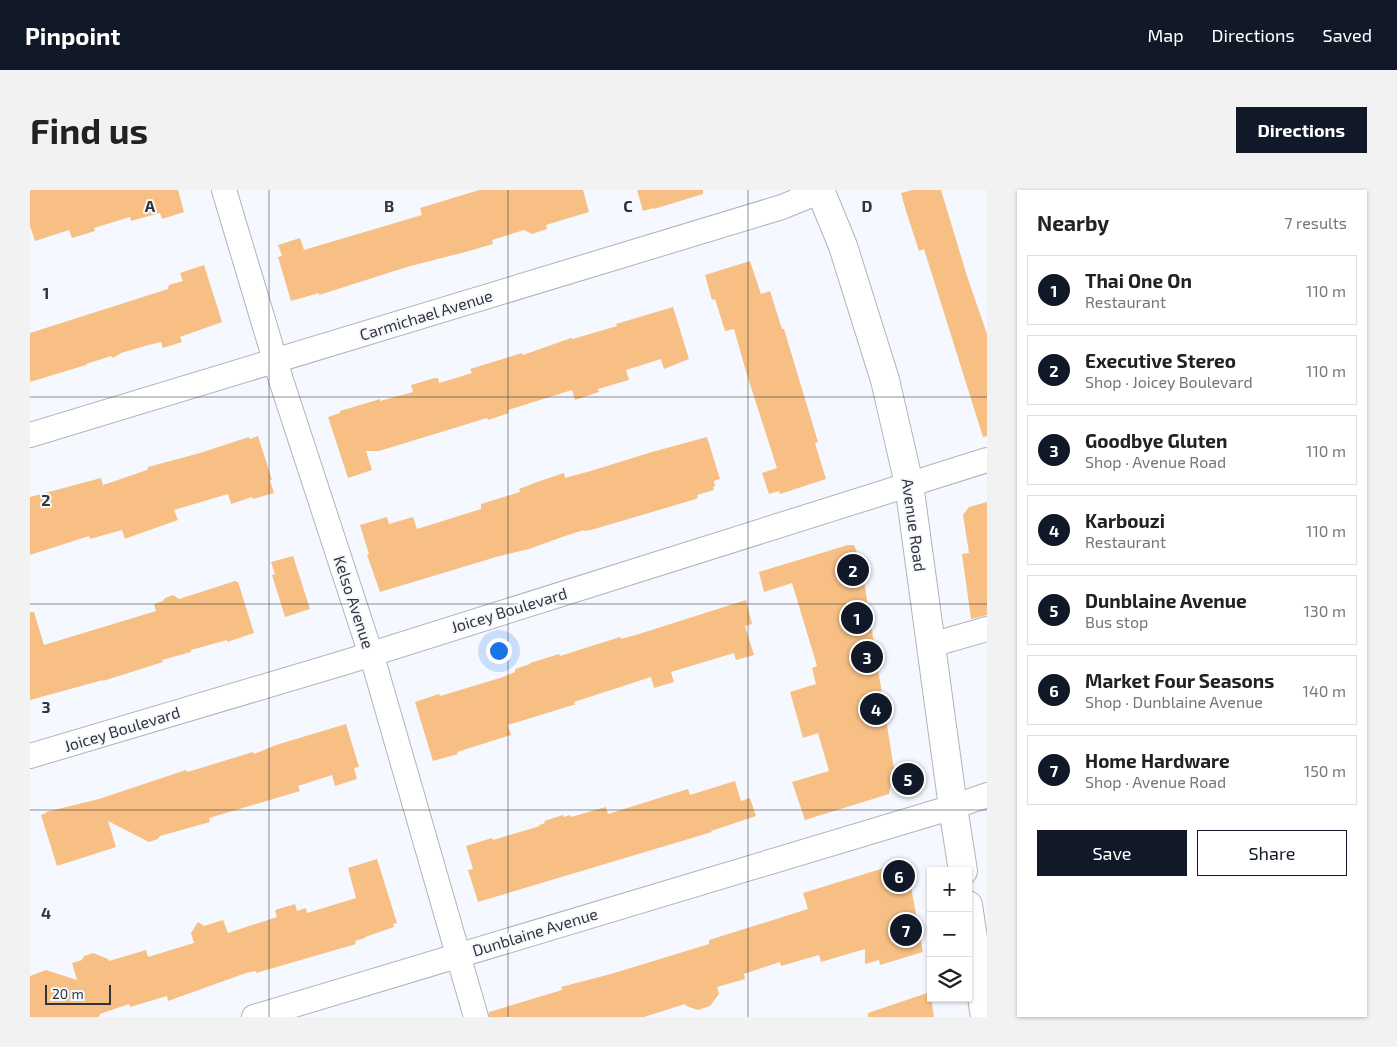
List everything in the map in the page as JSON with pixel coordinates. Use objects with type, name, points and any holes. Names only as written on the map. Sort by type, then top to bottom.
[{"type":"main road","name":"Avenue Road","points":[[821,191],[843,246],[885,380],[909,484],[962,867]]},
{"type":"main road","points":[[969,912],[986,1017]]},
{"type":"street","name":"Kelso Avenue","points":[[224,190],[284,390],[371,654],[476,1017]]},
{"type":"street","name":"Carmichael Avenue","points":[[30,435],[782,207],[821,191]]},
{"type":"street","name":"Joicey Boulevard","points":[[30,756],[371,654],[987,460]]},
{"type":"street","points":[[932,645],[987,629]]},
{"type":"street","name":"Dunblaine Avenue","points":[[254,1017],[953,807],[987,795]]},
{"type":"building","points":[[30,190],[178,190],[184,212],[162,219],[160,213],[131,221],[130,217],[94,228],[95,231],[72,238],[69,230],[35,241],[30,226]]},
{"type":"building","points":[[479,190],[583,190],[589,212],[546,225],[547,229],[532,234],[524,230],[492,240],[493,244],[407,267],[319,295],[319,293],[291,301],[278,257],[282,256],[278,245],[300,238],[304,250],[422,215],[420,208]]},
{"type":"building","points":[[637,190],[703,190],[703,194],[643,211]]},
{"type":"building","points":[[912,190],[941,190],[987,334],[987,436],[983,437],[924,249],[919,251],[906,211],[901,193]]},
{"type":"building","points":[[750,261],[761,294],[770,291],[782,329],[784,329],[818,442],[815,443],[826,479],[780,494],[779,491],[769,494],[762,473],[777,468],[734,329],[725,331],[715,299],[712,300],[705,275]]},
{"type":"building","points":[[204,265],[222,322],[180,337],[182,342],[163,348],[161,342],[145,346],[121,353],[113,358],[111,356],[30,382],[30,333],[168,289],[169,285],[183,281],[180,273]]},
{"type":"building","points":[[673,307],[689,359],[664,369],[661,359],[626,370],[629,380],[598,389],[599,392],[575,400],[572,390],[508,410],[509,413],[488,420],[487,418],[379,451],[366,451],[372,470],[348,478],[328,417],[340,413],[340,411],[380,399],[380,401],[413,392],[411,385],[435,378],[438,378],[439,383],[472,373],[470,369],[522,353],[523,355],[571,338],[617,326],[616,324]]},
{"type":"building","points":[[258,436],[272,480],[270,480],[274,493],[253,499],[252,497],[231,504],[228,494],[174,510],[178,520],[125,539],[122,530],[90,539],[89,536],[30,555],[30,497],[101,478],[103,485],[147,470],[148,467]]},
{"type":"building","points":[[707,437],[720,479],[714,481],[714,490],[697,495],[696,499],[591,530],[584,530],[529,549],[380,592],[367,555],[369,554],[360,525],[387,517],[389,524],[413,517],[417,529],[481,509],[481,504],[520,492],[519,489],[564,473],[565,478]]},
{"type":"building","points":[[987,502],[987,615],[971,619],[962,554],[969,553],[963,515],[969,507]]},
{"type":"building","points":[[848,545],[854,545],[861,562],[894,769],[889,794],[805,820],[792,782],[829,771],[818,733],[803,738],[790,692],[816,684],[812,668],[817,666],[792,583],[764,592],[759,572]]},
{"type":"building","points":[[293,556],[310,609],[285,617],[272,575],[275,574],[271,562]]},
{"type":"building","points":[[235,581],[238,582],[254,633],[227,642],[227,640],[191,650],[191,652],[162,660],[163,662],[103,681],[30,700],[30,612],[34,612],[44,645],[156,611],[154,604],[173,595],[179,599]]},
{"type":"building","points":[[746,600],[752,624],[745,626],[754,655],[736,660],[734,653],[671,672],[674,682],[654,688],[651,677],[574,702],[575,705],[508,725],[511,735],[433,761],[415,702],[500,678],[515,672],[515,669],[559,654],[560,656],[620,637],[621,639],[639,634]]},
{"type":"building","points":[[346,724],[359,767],[354,768],[357,779],[335,786],[332,775],[298,786],[300,791],[209,818],[210,822],[160,836],[158,839],[149,842],[108,821],[116,847],[57,866],[41,815],[46,812],[99,799],[186,770],[187,772],[253,752],[254,754],[276,745]]},
{"type":"building","points":[[735,781],[741,801],[750,798],[756,816],[712,832],[478,902],[468,870],[473,869],[466,846],[540,826],[545,823],[544,821],[563,815],[564,817],[570,815],[571,817],[606,807],[608,814],[688,789],[690,795]]},
{"type":"building","points":[[377,859],[397,923],[393,924],[394,927],[355,941],[356,944],[256,973],[256,971],[246,973],[168,1001],[167,996],[130,1007],[129,1004],[100,1014],[99,1017],[30,1017],[30,976],[46,970],[77,980],[72,963],[82,960],[84,956],[93,953],[109,961],[146,950],[148,957],[194,943],[191,933],[198,922],[204,926],[223,920],[228,933],[277,917],[275,910],[295,904],[297,911],[306,908],[307,913],[356,898],[348,868]]},
{"type":"building","points":[[897,860],[909,861],[911,867],[914,880],[910,881],[923,952],[880,965],[879,960],[865,964],[865,949],[821,962],[819,955],[781,966],[780,962],[744,974],[745,979],[717,987],[719,994],[710,1006],[698,1010],[685,1004],[644,1017],[489,1017],[489,1012],[562,990],[561,987],[709,944],[709,940],[808,909],[803,893],[884,868],[884,865]]},
{"type":"building","points":[[927,993],[927,1002],[932,1002],[934,1017],[868,1017],[868,1013]]},
{"type":"place","name":"Executive Stereo","points":[[853,570]]},
{"type":"place","name":"Thai One On","points":[[857,618]]},
{"type":"place","name":"Goodbye Gluten","points":[[867,657]]},
{"type":"place","name":"Karbouzi","points":[[876,709]]},
{"type":"place","name":"Dunblaine Avenue","points":[[908,779]]},
{"type":"place","name":"Market Four Seasons","points":[[899,876]]},
{"type":"place","name":"Home Hardware","points":[[906,930]]}]
